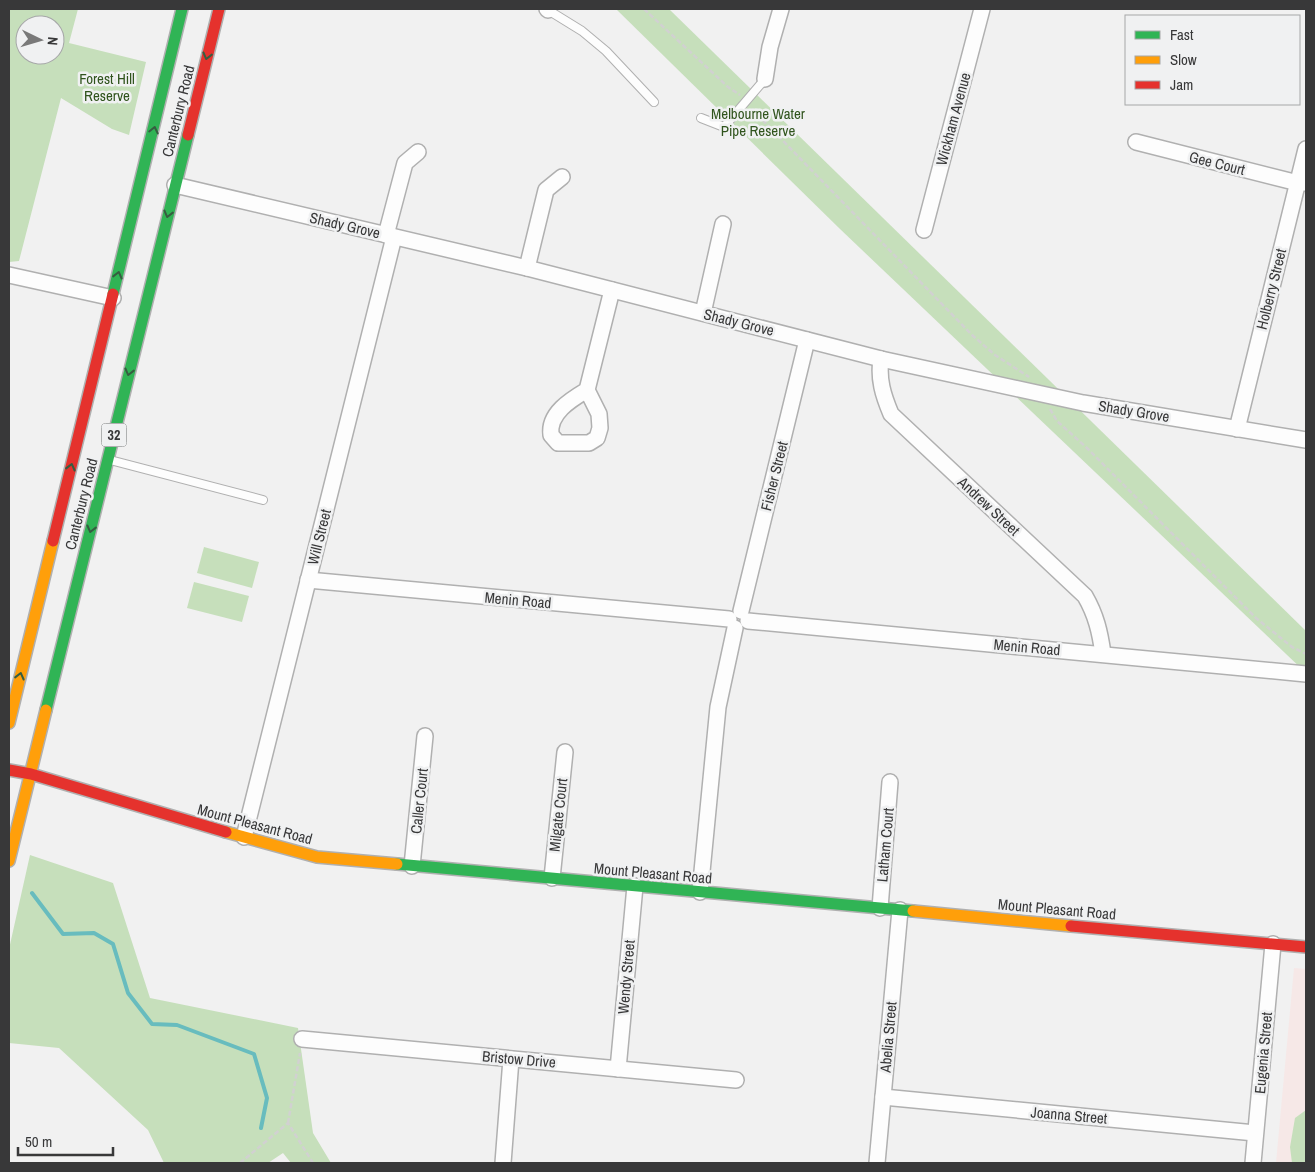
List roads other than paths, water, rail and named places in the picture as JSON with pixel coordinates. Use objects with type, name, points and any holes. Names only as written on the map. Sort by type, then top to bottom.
[{"type":"main road","name":"Canterbury Road","points":[[9,723],[113,298],[146,179],[182,9]]},
{"type":"main road","name":"Canterbury Road","points":[[9,861],[108,460],[171,184],[219,9]]},
{"type":"main road","name":"Mount Pleasant Road","points":[[9,770],[31,774],[317,857],[1306,947]]},
{"type":"street","points":[[765,79],[770,47],[781,9]]},
{"type":"street","name":"Wickham Avenue","points":[[924,230],[982,9]]},
{"type":"street","name":"Gee Court","points":[[1136,142],[1302,183]]},
{"type":"street","name":"Holberry Street","points":[[1237,429],[1302,183],[1306,149]]},
{"type":"street","name":"Will Street","points":[[244,837],[308,580],[390,236],[405,163],[418,152]]},
{"type":"street","points":[[526,268],[546,190],[562,177]]},
{"type":"street","name":"Shady Grove","points":[[171,184],[526,268],[881,359],[1042,394],[1306,440]]},
{"type":"street","points":[[703,313],[724,224]]},
{"type":"street","points":[[9,275],[113,298]]},
{"type":"street","points":[[587,390],[612,290]]},
{"type":"street","name":"Fisher Street","points":[[700,892],[718,707],[807,340]]},
{"type":"street","name":"Andrew Street","points":[[881,359],[879,373],[883,393],[891,414],[1085,596],[1094,611],[1103,654]]},
{"type":"street","name":"Menin Road","points":[[308,580],[1306,674]]},
{"type":"street","name":"Caller Court","points":[[412,866],[425,736]]},
{"type":"street","name":"Milgate Court","points":[[552,878],[565,752]]},
{"type":"street","name":"Latham Court","points":[[880,908],[890,782]]},
{"type":"street","name":"Wendy Street","points":[[618,1069],[635,886]]},
{"type":"street","name":"Abelia Street","points":[[876,1163],[900,910]]},
{"type":"street","name":"Eugenia Street","points":[[1253,1163],[1273,944]]},
{"type":"street","name":"Bristow Drive","points":[[302,1039],[736,1080]]},
{"type":"street","points":[[503,1163],[511,1059]]},
{"type":"street","name":"Joanna Street","points":[[883,1097],[1255,1133]]},
{"type":"lane","points":[[548,9],[582,30],[606,50],[654,102]]},
{"type":"lane","points":[[701,118],[724,127],[765,79]]},
{"type":"lane","points":[[108,460],[263,500]]},
{"type":"waterway","points":[[32,893],[63,934],[94,933],[113,944],[128,993],[152,1024],[177,1025],[254,1054],[267,1098],[261,1128]]},
{"type":"park label","name":"Forest Hill Reserve","points":[[107,86]]},
{"type":"park label","name":"Melbourne Water Pipe Reserve","points":[[758,122]]}]
